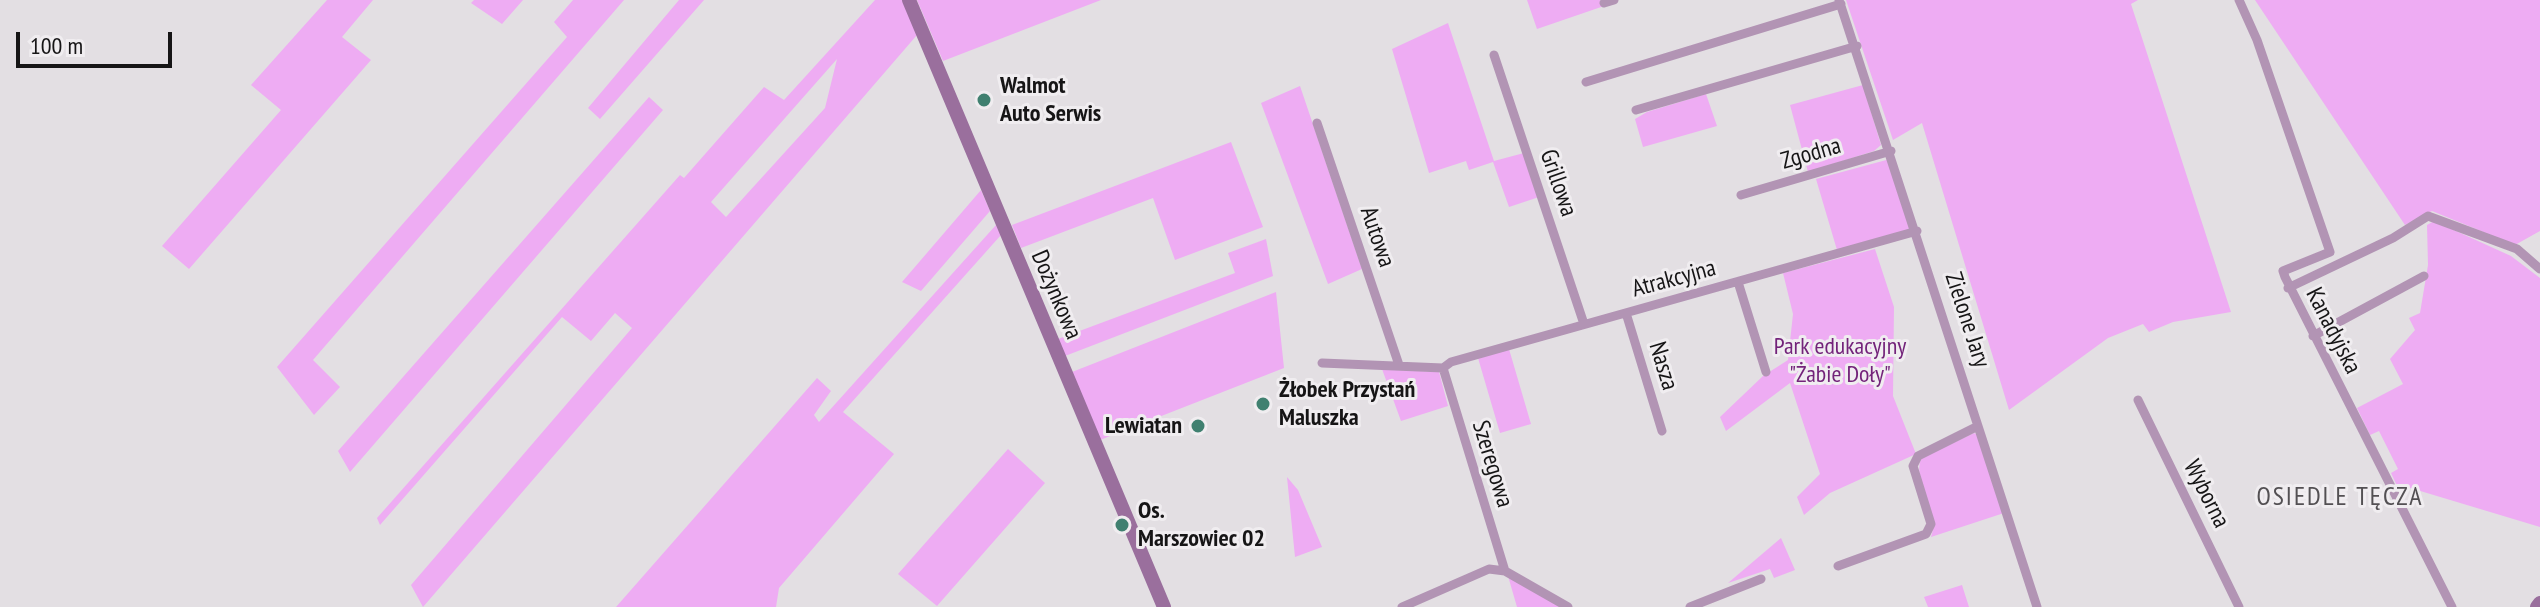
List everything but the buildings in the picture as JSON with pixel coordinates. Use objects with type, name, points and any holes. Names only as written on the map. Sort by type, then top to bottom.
[{"type":"street","name":"Dożynkowa","points":[[909,0],[1164,607]]},
{"type":"street","name":"Kanadyjska","points":[[2239,0],[2257,40],[2330,252],[2283,271],[2288,288],[2452,607]]},
{"type":"street","points":[[1586,82],[1840,2]]},
{"type":"street","name":"Zielone Jary","points":[[1840,2],[1857,46],[2037,607]]},
{"type":"street","points":[[1636,110],[1857,46]]},
{"type":"street","name":"Grillowa","points":[[1494,55],[1584,324]]},
{"type":"street","name":"Autowa","points":[[1317,123],[1399,365]]},
{"type":"street","name":"Zgodna","points":[[1741,195],[1891,151]]},
{"type":"street","points":[[2288,288],[2393,238],[2428,216],[2517,249],[2540,269]]},
{"type":"street","name":"Atrakcyjna","points":[[1443,368],[1451,362],[1917,231]]},
{"type":"street","points":[[2313,336],[2424,276]]},
{"type":"street","points":[[1738,282],[1766,372]]},
{"type":"street","name":"Nasza","points":[[1626,313],[1662,431]]},
{"type":"street","points":[[1322,363],[1443,368]]},
{"type":"street","name":"Szeregowa","points":[[1443,368],[1505,571]]},
{"type":"street","name":"Wyborna","points":[[2138,400],[2239,607]]},
{"type":"street","points":[[1838,566],[1926,534],[1931,524],[1913,466],[1918,456],[1978,426]]},
{"type":"street","points":[[1402,607],[1489,569],[1505,571],[1568,607]]},
{"type":"street","points":[[1690,607],[1761,579]]},
{"type":"green space","points":[[327,0],[373,0],[342,37],[371,60],[189,269],[162,246],[281,110],[251,85]]},
{"type":"green space","points":[[474,0],[523,0],[502,24],[471,3]]},
{"type":"green space","points":[[573,0],[624,0],[313,360],[340,387],[314,415],[277,367],[567,37],[554,22]]},
{"type":"green space","points":[[679,0],[704,0],[600,119],[588,108]]},
{"type":"green space","points":[[875,0],[902,0],[917,35],[423,607],[411,585],[632,328],[615,313],[591,341],[562,317],[380,525],[377,518],[680,175],[684,178],[764,87],[784,100]],"holes":[[[837,59],[825,108],[726,217],[711,202]]]},
{"type":"green space","points":[[917,0],[1101,0],[943,61]]},
{"type":"green space","points":[[1527,0],[1600,0],[1604,6],[1537,29]]},
{"type":"green space","points":[[1846,0],[2138,0],[2131,4],[2231,312],[2173,322],[2149,332],[2143,324],[2108,338],[2009,410],[1922,123],[1893,140]]},
{"type":"green space","points":[[2255,0],[2540,0],[2540,231],[2515,245],[2432,211],[2405,225]]},
{"type":"green space","points":[[1448,23],[1494,161],[1524,153],[1539,197],[1509,207],[1493,162],[1469,170],[1466,161],[1429,173],[1392,49]]},
{"type":"green space","points":[[1863,85],[1881,145],[1874,151],[1808,172],[1790,105]]},
{"type":"green space","points":[[1300,86],[1362,269],[1328,284],[1261,103]]},
{"type":"green space","points":[[1706,94],[1717,126],[1643,147],[1635,119],[1647,112]]},
{"type":"green space","points":[[649,97],[663,110],[350,472],[338,451]]},
{"type":"green space","points":[[1231,142],[1263,227],[1175,260],[1153,198],[1021,248],[1012,225]]},
{"type":"green space","points":[[1890,159],[1911,229],[1837,250],[1816,179]]},
{"type":"green space","points":[[981,190],[990,211],[921,291],[902,282]]},
{"type":"green space","points":[[2434,221],[2511,256],[2540,278],[2540,527],[2407,487],[2399,490],[2391,473],[2398,469],[2379,431],[2370,435],[2357,408],[2403,384],[2390,359],[2415,330],[2409,318],[2420,313],[2428,265],[2427,225]]},
{"type":"green space","points":[[996,225],[1001,235],[843,412],[894,454],[779,588],[776,607],[616,607],[817,378],[831,391],[814,415],[819,422]]},
{"type":"green space","points":[[1266,239],[1273,276],[1065,356],[1058,339],[1235,273],[1228,253]]},
{"type":"green space","name":"Park edukacyjny \"Żabie Doły\"","points":[[1875,249],[1894,307],[1893,396],[1916,454],[1830,493],[1804,515],[1797,497],[1820,474],[1790,383],[1726,431],[1720,417],[1763,376],[1788,360],[1793,314],[1783,273]]},
{"type":"green space","points":[[1276,292],[1284,368],[1100,440],[1072,372]]},
{"type":"green space","points":[[1509,349],[1531,424],[1500,433],[1478,358]]},
{"type":"green space","points":[[1382,369],[1439,372],[1448,406],[1401,421]]},
{"type":"green space","points":[[1974,433],[1979,436],[2004,513],[1931,537],[1932,517],[1920,478],[1921,458]]},
{"type":"green space","points":[[1008,449],[1045,483],[937,606],[898,574]]},
{"type":"green space","points":[[1287,477],[1298,490],[1322,547],[1295,557]]},
{"type":"green space","points":[[1781,538],[1795,570],[1774,578],[1770,569],[1728,583]]},
{"type":"green space","points":[[1508,576],[1560,607],[1517,607]]},
{"type":"green space","points":[[1962,585],[1969,607],[1928,607],[1924,597]]},
{"type":"place","name":"Walmot Auto Serwis","points":[[984,100]]},
{"type":"place","name":"Żłobek Przystań Maluszka","points":[[1263,404]]},
{"type":"place","name":"Lewiatan","points":[[1198,426]]},
{"type":"place","name":"Os. Marszowiec 02","points":[[1122,525]]},
{"type":"district","name":"OSIEDLE TĘCZA","points":[[2340,498]]}]
